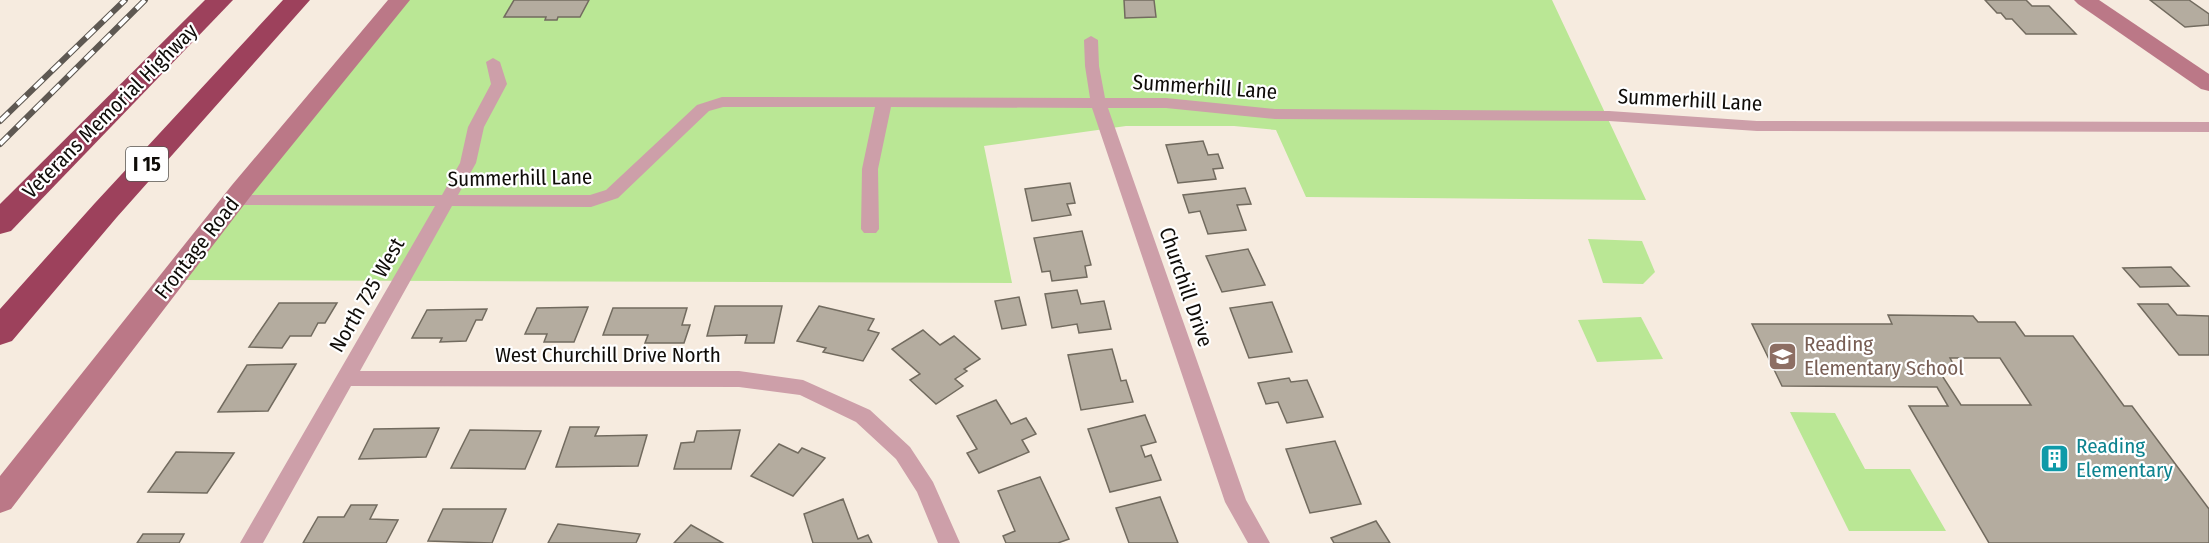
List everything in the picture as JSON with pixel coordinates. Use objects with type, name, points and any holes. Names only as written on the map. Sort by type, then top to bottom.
[{"type":"highway","points":[[0,216],[193,0]]},
{"type":"highway","name":"Veterans Memorial Highway","points":[[0,223],[220,0]]},
{"type":"highway","name":"I 15","points":[[0,332],[106,210],[297,0]]},
{"type":"highway","points":[[106,210],[320,0]]},
{"type":"street","name":"Frontage Road","points":[[0,500],[234,200],[399,0]]},
{"type":"street","points":[[2085,0],[2209,84]]},
{"type":"street","name":"Churchill Drive","points":[[1091,40],[1092,66],[1098,102],[1236,502],[1259,543]]},
{"type":"street","name":"North 725 West","points":[[251,543],[468,163],[476,127],[499,84],[493,62]]},
{"type":"street","name":"Summerhill Lane","points":[[234,200],[591,201],[612,194],[703,108],[722,102],[1166,102],[1275,114],[1610,116],[1757,126],[2209,127]]},
{"type":"street","points":[[870,229],[870,169],[884,103]]},
{"type":"street","name":"West Churchill Drive North","points":[[346,378],[739,379],[803,388],[863,416],[903,453],[926,488],[949,543]]},
{"type":"green space","points":[[393,0],[1552,0],[1646,200],[1306,197],[1276,130],[1234,126],[1126,126],[984,146],[1012,283],[179,280]]},
{"type":"green space","points":[[1588,239],[1642,241],[1655,272],[1643,284],[1603,283]]},
{"type":"green space","points":[[1641,317],[1663,359],[1597,362],[1578,320]]},
{"type":"green space","points":[[1790,412],[1835,413],[1865,469],[1910,469],[1946,531],[1849,531]]},
{"type":"building","points":[[514,0],[589,0],[580,17],[558,17],[557,20],[545,20],[546,17],[504,17]]},
{"type":"building","points":[[1124,0],[1154,0],[1156,17],[1125,18]]},
{"type":"building","points":[[1985,0],[2026,0],[2032,6],[2049,6],[2076,34],[2026,34],[2012,19],[2006,19],[2001,13],[1997,13]]},
{"type":"building","points":[[2150,0],[2189,0],[2209,14],[2209,25],[2185,27]]},
{"type":"building","points":[[1203,141],[1208,155],[1218,154],[1223,168],[1213,169],[1216,179],[1178,183],[1166,145]]},
{"type":"building","points":[[1070,183],[1075,203],[1067,204],[1071,215],[1032,221],[1025,189]]},
{"type":"building","points":[[1245,188],[1251,204],[1237,205],[1246,230],[1208,234],[1200,211],[1189,213],[1183,195]]},
{"type":"building","points":[[1082,231],[1091,265],[1085,266],[1087,277],[1052,281],[1050,271],[1042,272],[1034,238]]},
{"type":"building","points":[[1248,249],[1265,285],[1222,292],[1206,256]]},
{"type":"building","points":[[2171,267],[2189,286],[2140,287],[2123,268]]},
{"type":"building","points":[[1077,290],[1081,304],[1104,301],[1111,329],[1079,333],[1077,324],[1052,328],[1045,294]]},
{"type":"building","points":[[1019,297],[1026,325],[1002,329],[995,301]]},
{"type":"building","points":[[1272,302],[1292,352],[1249,358],[1230,308]]},
{"type":"building","points":[[279,303],[337,303],[325,323],[318,323],[311,336],[290,336],[282,348],[249,347]]},
{"type":"building","points":[[2138,304],[2168,304],[2177,315],[2209,316],[2209,355],[2179,355]]},
{"type":"building","points":[[715,306],[782,306],[774,343],[745,343],[747,335],[707,336]]},
{"type":"building","points":[[819,306],[874,319],[868,330],[879,333],[863,361],[823,352],[826,348],[797,341]]},
{"type":"building","points":[[588,307],[574,342],[544,342],[547,334],[525,334],[537,308]]},
{"type":"building","points":[[613,308],[687,308],[682,325],[690,325],[684,343],[645,343],[648,335],[603,335]]},
{"type":"building","points":[[487,309],[482,320],[476,320],[466,341],[440,342],[442,338],[412,338],[427,310]]},
{"type":"building","name":"Reading Elementary","points":[[1888,315],[1973,316],[1978,322],[2015,322],[2025,336],[2073,336],[2124,406],[2132,406],[2209,509],[2209,543],[1989,543],[1909,406],[1948,406],[1937,387],[1782,386],[1752,324],[1892,324]],"holes":[[[1950,358],[2000,358],[2031,405],[1961,405],[1941,374],[1959,374]]]},
{"type":"building","points":[[923,330],[940,345],[954,336],[980,359],[964,369],[967,371],[955,379],[963,386],[936,404],[910,380],[920,374],[892,349]]},
{"type":"building","points":[[1112,349],[1121,381],[1126,380],[1133,402],[1081,410],[1068,355]]},
{"type":"building","points":[[296,364],[268,411],[218,412],[247,365]]},
{"type":"building","points":[[1289,378],[1291,382],[1307,380],[1323,417],[1287,423],[1278,402],[1266,404],[1258,383]]},
{"type":"building","points":[[996,400],[1011,424],[1026,418],[1036,434],[1022,440],[1029,452],[979,473],[967,453],[977,449],[957,416]]},
{"type":"building","points":[[1145,415],[1156,442],[1141,446],[1145,457],[1151,455],[1161,480],[1110,492],[1088,429]]},
{"type":"building","points":[[570,427],[599,427],[595,436],[647,435],[638,466],[556,467]]},
{"type":"building","points":[[439,428],[426,457],[359,459],[374,429]]},
{"type":"building","points":[[470,430],[541,431],[525,469],[451,468]]},
{"type":"building","points":[[740,430],[731,469],[674,469],[681,443],[694,442],[697,431]]},
{"type":"building","points":[[1335,441],[1361,504],[1310,513],[1286,449]]},
{"type":"building","points":[[779,444],[798,453],[802,448],[825,458],[793,496],[751,476]]},
{"type":"building","points":[[176,452],[234,453],[207,493],[148,492]]},
{"type":"building","points":[[1040,477],[1069,539],[1058,543],[1006,543],[1003,536],[1015,531],[998,491]]},
{"type":"building","points":[[1160,497],[1178,543],[1129,543],[1116,508]]},
{"type":"building","points":[[843,499],[858,539],[868,535],[872,543],[813,543],[804,514]]},
{"type":"building","points":[[351,505],[377,505],[370,519],[398,520],[386,543],[303,543],[318,517],[344,517]]},
{"type":"building","points":[[443,509],[506,509],[492,543],[428,541]]},
{"type":"building","points":[[1376,521],[1390,543],[1334,543],[1331,538]]},
{"type":"building","points":[[558,524],[640,534],[636,543],[548,543]]},
{"type":"building","points":[[691,525],[723,543],[674,543]]},
{"type":"building","points":[[143,534],[184,534],[179,543],[137,543]]},
{"type":"railway","points":[[0,121],[125,0]]},
{"type":"railway","points":[[0,144],[145,0]]},
{"type":"place","name":"Reading Elementary School","points":[[1783,356]]},
{"type":"place","name":"Reading Elementary","points":[[2055,458]]}]
